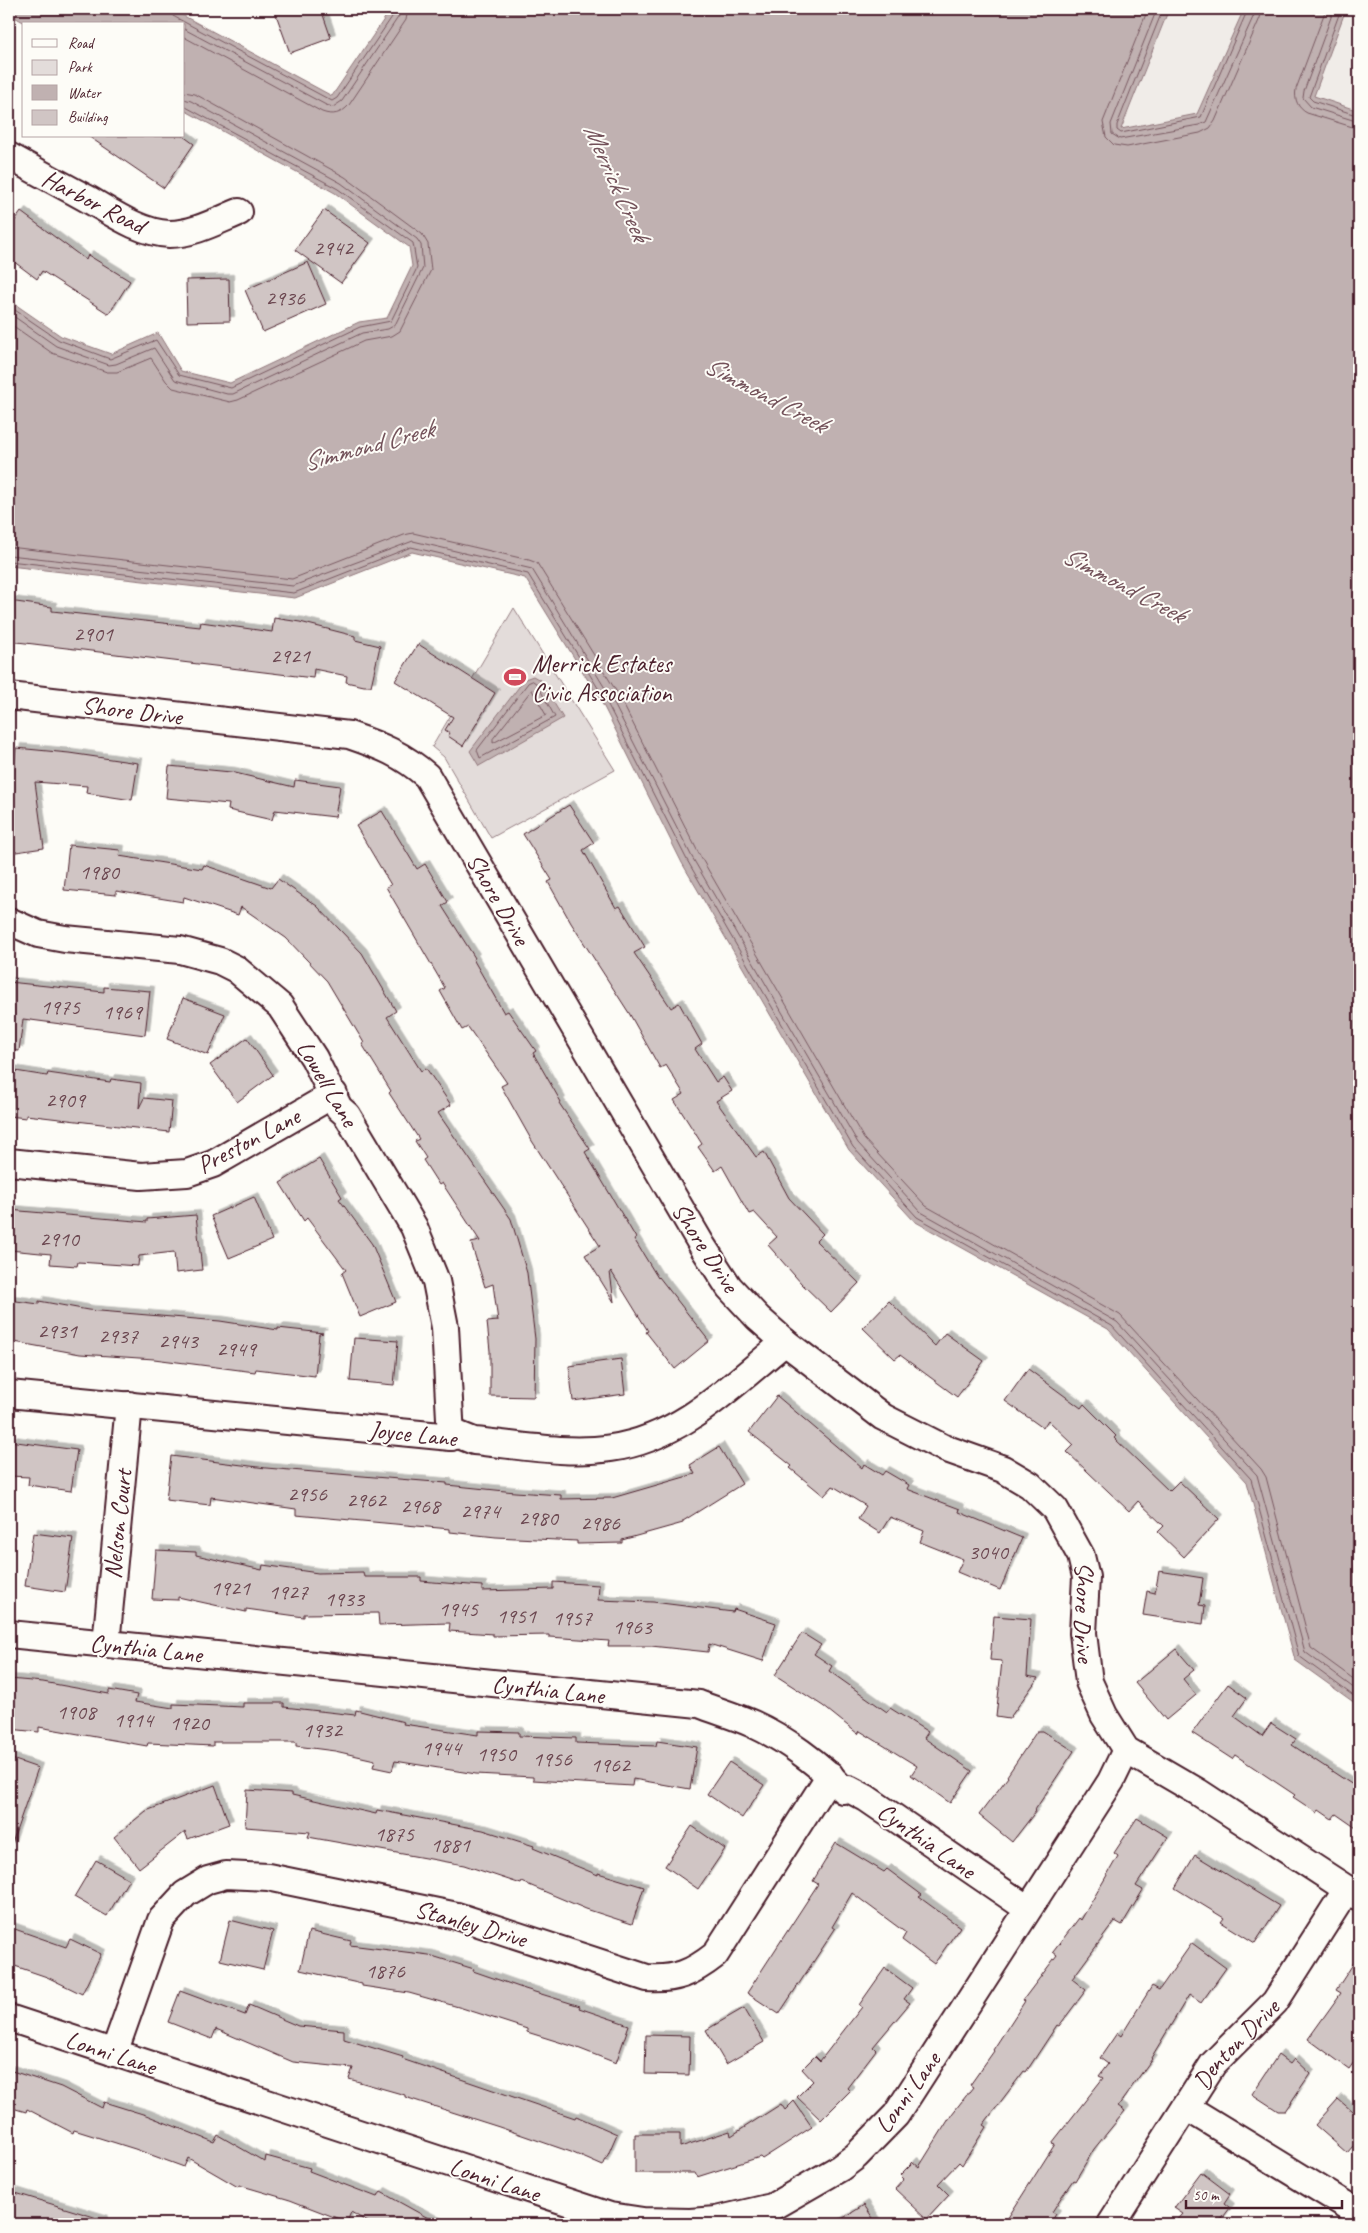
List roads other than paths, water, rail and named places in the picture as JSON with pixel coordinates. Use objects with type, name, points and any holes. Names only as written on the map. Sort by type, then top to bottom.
[{"type":"street","name":"Harbor Road","points":[[9,156],[125,220],[152,232],[170,234],[183,232],[208,225],[238,212]]},
{"type":"street","name":"Shore Drive","points":[[9,696],[349,736],[386,747],[410,761],[427,776],[703,1247],[730,1287],[758,1318],[785,1342],[883,1417],[944,1448],[1003,1469],[1030,1485],[1055,1509],[1081,1556],[1086,1577],[1083,1633],[1089,1682],[1104,1715],[1126,1750],[1198,1792],[1353,1893]]},
{"type":"street","name":"Lowell Lane","points":[[9,921],[38,934],[65,939],[180,950],[220,961],[236,969],[280,1006],[314,1058],[334,1094],[339,1108],[347,1115],[414,1227],[436,1281],[445,1327],[451,1437]]},
{"type":"street","name":"Preston Lane","points":[[9,1162],[141,1176],[187,1173],[213,1164],[334,1094]]},
{"type":"street","name":"Joyce Lane","points":[[9,1394],[451,1437],[459,1435],[474,1441],[576,1450],[611,1448],[636,1443],[672,1429],[694,1416],[785,1342]]},
{"type":"street","name":"Nelson Court","points":[[106,1644],[129,1405]]},
{"type":"street","name":"Cynthia Lane","points":[[9,1634],[699,1704],[754,1724],[797,1751],[830,1775],[842,1790],[849,1789],[866,1798],[1028,1909]]},
{"type":"street","name":"Lonni Lane","points":[[9,2018],[610,2216],[643,2221],[708,2221],[776,2216],[856,2156],[896,2115],[1111,1781],[1126,1750]]},
{"type":"street","name":"Stanley Drive","points":[[114,2053],[162,1920],[185,1894],[208,1880],[226,1876],[268,1877],[458,1916],[647,1978],[665,1979],[685,1974],[700,1967],[715,1955],[830,1775]]},
{"type":"street","name":"Denton Drive","points":[[1111,2224],[1213,2064],[1275,2002],[1353,1893]]},
{"type":"street","points":[[1186,2107],[1359,2213]]},
{"type":"water","points":[[9,9],[171,9],[332,96],[391,9],[1169,9],[1121,129],[1197,114],[1244,9],[1346,9],[1314,96],[1359,111],[1359,1706],[1295,1660],[1247,1482],[1108,1329],[914,1221],[849,1150],[682,863],[602,703],[525,578],[412,552],[295,598],[9,566],[9,300],[61,336],[111,354],[158,333],[181,371],[230,383],[359,322],[387,318],[412,266],[409,247],[335,193],[185,111],[185,22],[23,22],[9,14]]},
{"type":"water","points":[[533,676],[540,680],[563,718],[479,766],[470,751],[525,679]]},
{"type":"place","name":"Merrick Estates Civic Association","points":[[515,677]]},
{"type":"water label","name":"Merrick Creek","points":[[617,182]]},
{"type":"water label","name":"Simmond Creek","points":[[766,394]]},
{"type":"water label","name":"Simmond Creek","points":[[368,445]]},
{"type":"water label","name":"Simmond Creek","points":[[1124,584]]}]
